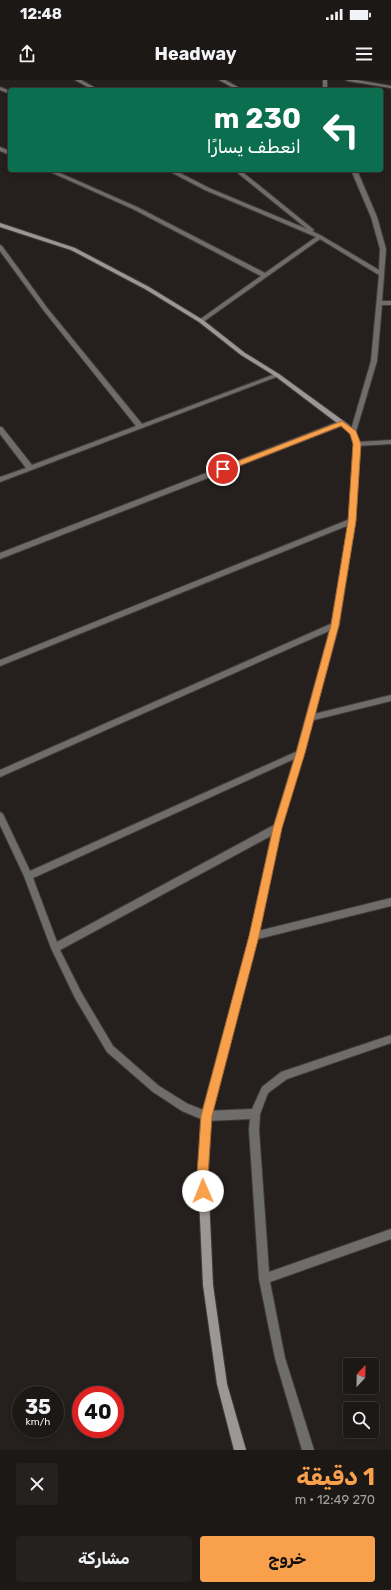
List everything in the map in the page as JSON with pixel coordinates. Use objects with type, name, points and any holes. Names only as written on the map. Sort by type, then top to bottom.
[{"type":"street","points":[[77,80],[93,88]]},
{"type":"street","points":[[221,80],[237,88]]},
{"type":"street","points":[[348,80],[391,87]]},
{"type":"street","points":[[53,172],[134,208],[266,276]]},
{"type":"street","points":[[174,172],[207,188],[320,236]]},
{"type":"street","points":[[240,172],[320,236],[382,274]]},
{"type":"street","points":[[353,433],[374,361],[381,303],[382,274],[382,249],[374,217],[355,172]]},
{"type":"street","points":[[0,225],[73,249],[147,288],[200,321],[243,354],[277,375],[342,423],[353,433],[357,444],[352,521],[335,625],[278,828],[254,936],[206,1116],[203,1175],[208,1285],[222,1384],[240,1450]]},
{"type":"street","points":[[200,321],[266,276],[320,236]]},
{"type":"street","points":[[0,247],[46,310],[140,426]]},
{"type":"street","points":[[381,303],[391,303]]},
{"type":"street","points":[[0,480],[277,375]]},
{"type":"street","points":[[0,556],[342,423]]},
{"type":"street","points":[[0,429],[31,469]]},
{"type":"street","points":[[357,444],[391,442]]},
{"type":"street","points":[[0,662],[352,521]]},
{"type":"street","points":[[0,774],[335,625]]},
{"type":"street","points":[[310,718],[391,698]]},
{"type":"street","points":[[28,876],[300,753]]},
{"type":"street","points":[[0,816],[28,876],[55,948],[78,995],[110,1049],[156,1089],[185,1108],[206,1116],[255,1114]]},
{"type":"street","points":[[55,948],[278,828]]},
{"type":"street","points":[[254,936],[391,902]]},
{"type":"street","points":[[308,1450],[280,1358],[264,1279],[254,1130],[255,1114],[265,1090],[284,1075],[391,1040]]},
{"type":"street","points":[[264,1279],[391,1234]]},
{"type":"route","points":[[203,1191],[206,1116],[254,936],[278,828],[335,625],[352,521],[357,444],[353,433],[342,423],[223,469]]}]
